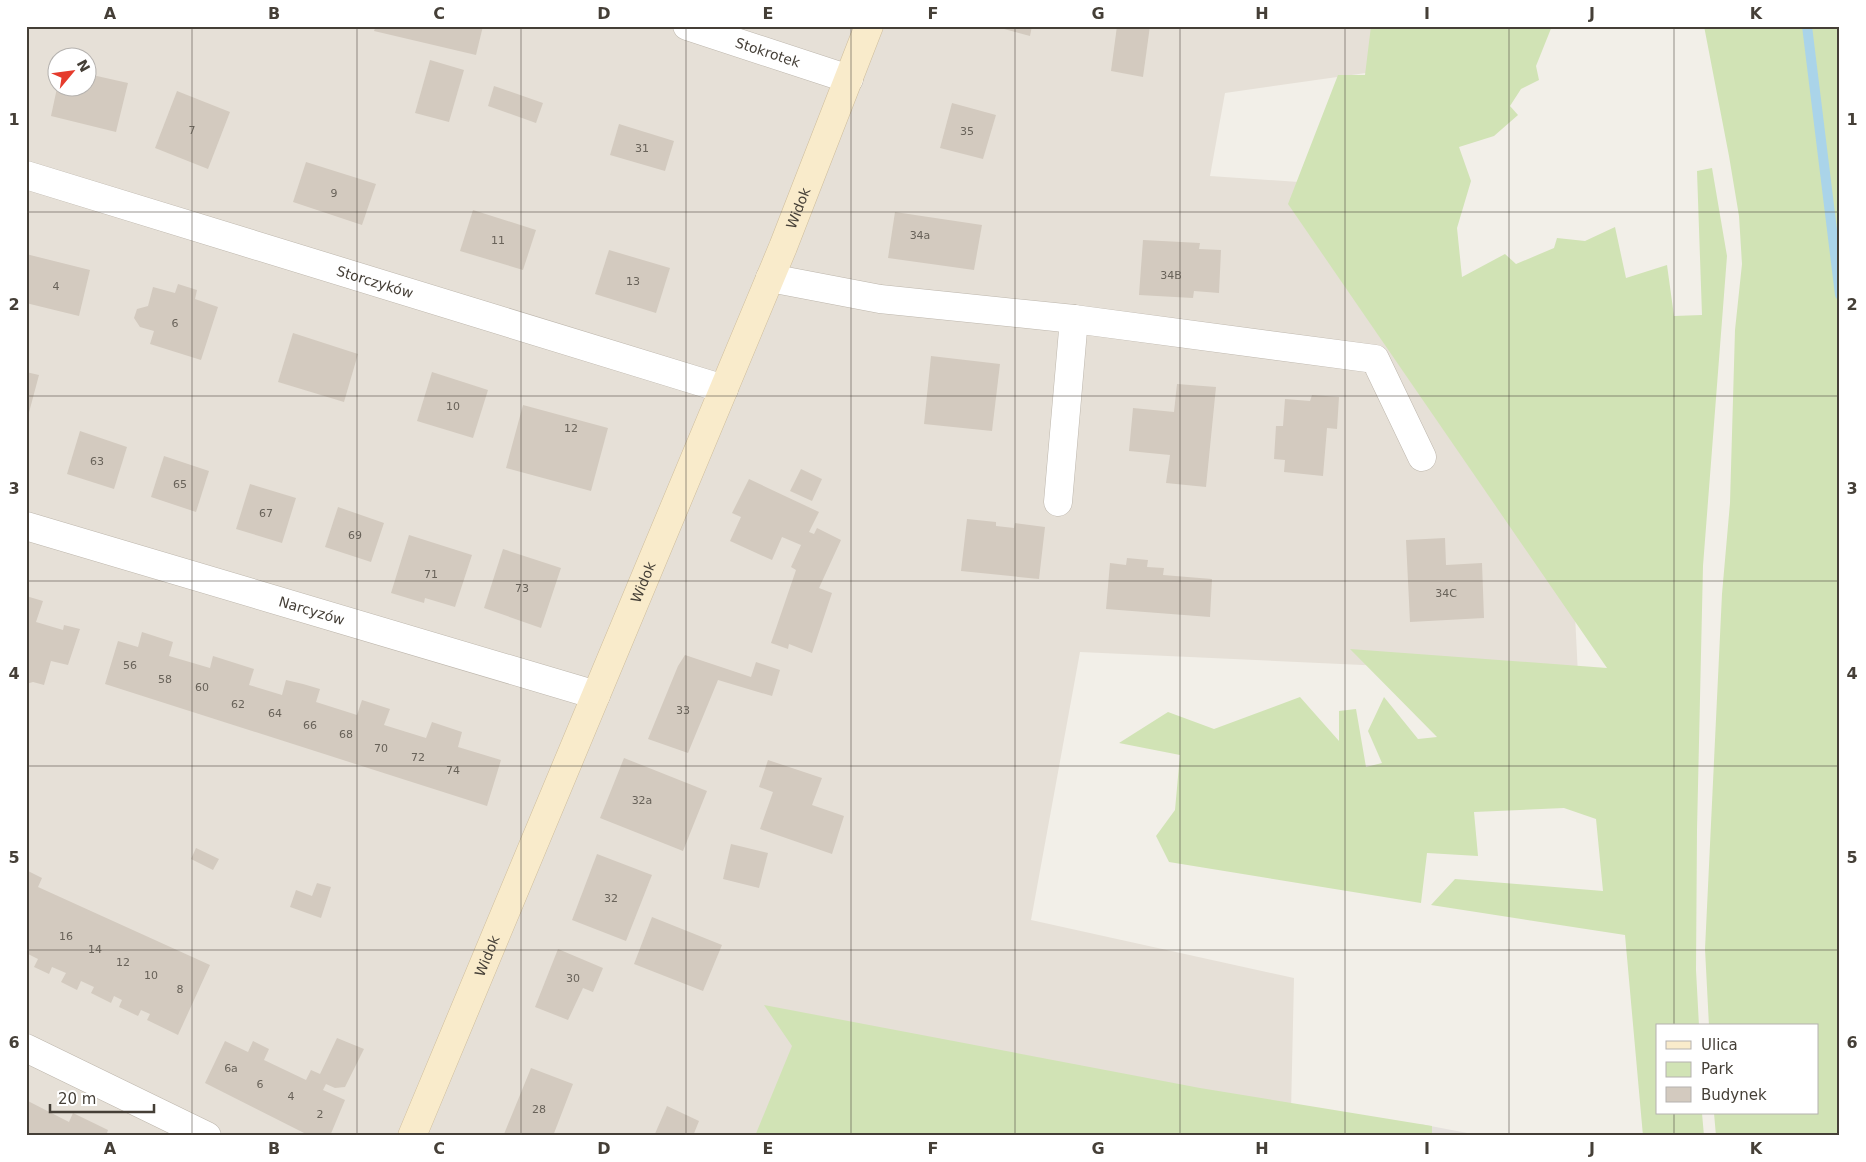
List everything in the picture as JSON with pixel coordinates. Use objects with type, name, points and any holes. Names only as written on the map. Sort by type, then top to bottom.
[{"type":"main road","name":"Widok","points":[[412,1136],[770,278],[869,26]]},
{"type":"street","name":"Stokrotek","points":[[687,26],[848,79]]},
{"type":"street","name":"Storczyków","points":[[26,175],[724,389]]},
{"type":"street","points":[[770,278],[880,299],[1074,319],[1375,359],[1422,457]]},
{"type":"street","points":[[1058,502],[1074,319]]},
{"type":"street","name":"Narcyzów","points":[[26,526],[596,695]]},
{"type":"street","points":[[26,1048],[207,1136]]},
{"type":"shaded area","points":[[26,26],[1402,26],[1401,68],[1225,93],[1210,176],[1429,191],[1432,387],[1571,534],[1578,675],[1080,652],[1031,920],[1294,978],[1291,1112],[762,1136],[26,1136]]},
{"type":"shaded area","points":[[1420,1124],[1483,1136],[1420,1136]]},
{"type":"green space","points":[[1371,26],[1552,26],[1536,66],[1539,80],[1521,89],[1510,106],[1518,115],[1494,136],[1459,147],[1471,181],[1457,228],[1462,277],[1505,254],[1516,264],[1554,248],[1557,238],[1585,241],[1615,227],[1626,278],[1667,265],[1674,316],[1702,315],[1697,171],[1712,168],[1727,256],[1703,566],[1697,830],[1696,970],[1699,1024],[1656,1024],[1656,1114],[1702,1114],[1704,1136],[1643,1136],[1625,935],[1431,905],[1455,879],[1603,891],[1596,819],[1564,808],[1474,812],[1478,856],[1427,853],[1421,903],[1169,862],[1156,836],[1175,810],[1180,755],[1119,743],[1168,712],[1214,729],[1300,697],[1339,741],[1339,711],[1356,709],[1366,767],[1382,763],[1368,731],[1384,697],[1418,739],[1437,737],[1350,649],[1607,668],[1288,204],[1338,75],[1365,75]]},
{"type":"green space","points":[[1704,26],[1840,26],[1840,1136],[1716,1136],[1714,1114],[1818,1114],[1818,1024],[1709,1024],[1705,949],[1722,594],[1730,503],[1735,330],[1742,264],[1739,216]]},
{"type":"green space","points":[[764,1005],[1200,1088],[1432,1126],[1432,1136],[755,1136],[792,1046]]},
{"type":"building","points":[[376,26],[483,26],[476,55],[374,31]]},
{"type":"building","points":[[993,26],[1032,26],[1030,36]]},
{"type":"building","points":[[1117,26],[1150,26],[1143,77],[1111,71]]},
{"type":"building","points":[[430,60],[464,70],[449,122],[415,113]]},
{"type":"building","points":[[98,76],[128,83],[116,132],[51,116],[55,98],[98,98]]},
{"type":"building","points":[[494,86],[543,103],[536,123],[488,106]]},
{"type":"building","points":[[177,91],[230,112],[208,169],[155,148]]},
{"type":"building","points":[[952,103],[996,115],[983,159],[940,148]]},
{"type":"building","points":[[619,124],[674,141],[665,171],[610,155]]},
{"type":"building","points":[[306,162],[376,184],[362,225],[293,202]]},
{"type":"building","points":[[473,210],[536,230],[523,270],[460,251]]},
{"type":"building","points":[[895,212],[982,225],[974,270],[888,258]]},
{"type":"building","points":[[1143,240],[1200,243],[1199,249],[1221,250],[1219,293],[1194,291],[1193,298],[1139,295]]},
{"type":"building","points":[[609,250],[670,268],[656,313],[595,294]]},
{"type":"building","points":[[26,254],[90,270],[79,316],[26,303]]},
{"type":"building","points":[[178,284],[197,290],[195,299],[218,307],[201,360],[150,344],[154,331],[140,327],[134,318],[137,309],[148,306],[153,287],[175,293]]},
{"type":"building","points":[[293,333],[358,354],[344,402],[278,382]]},
{"type":"building","points":[[931,356],[1000,364],[992,431],[924,424]]},
{"type":"building","points":[[26,372],[39,375],[27,420],[26,420]]},
{"type":"building","points":[[432,372],[488,390],[473,438],[417,421]]},
{"type":"building","points":[[1177,384],[1216,387],[1206,487],[1166,483],[1170,455],[1129,451],[1133,408],[1174,412]]},
{"type":"building","points":[[1312,395],[1339,397],[1337,429],[1327,428],[1323,476],[1284,472],[1285,460],[1274,459],[1276,426],[1283,426],[1285,399],[1310,401]]},
{"type":"building","points":[[523,405],[608,428],[591,491],[506,468]]},
{"type":"building","points":[[80,431],[127,447],[114,489],[67,474]]},
{"type":"building","points":[[164,456],[209,471],[196,512],[151,497]]},
{"type":"building","points":[[801,469],[822,479],[812,501],[790,491]]},
{"type":"building","points":[[749,479],[819,512],[809,532],[814,534],[817,528],[841,540],[819,588],[832,593],[812,653],[789,644],[788,649],[771,643],[796,570],[791,567],[801,545],[782,537],[772,560],[730,541],[741,517],[732,513]]},
{"type":"building","points":[[250,484],[296,498],[282,543],[236,529]]},
{"type":"building","points":[[338,507],[384,523],[371,562],[325,547]]},
{"type":"building","points":[[967,519],[996,522],[996,526],[1014,528],[1015,523],[1045,527],[1039,579],[961,571]]},
{"type":"building","points":[[409,535],[472,555],[455,607],[425,598],[424,603],[391,593]]},
{"type":"building","points":[[1445,538],[1446,565],[1482,563],[1484,618],[1410,622],[1406,540]]},
{"type":"building","points":[[503,549],[561,568],[541,628],[484,608]]},
{"type":"building","points":[[1127,558],[1148,560],[1147,567],[1164,568],[1163,575],[1212,579],[1210,617],[1106,609],[1110,563],[1126,565]]},
{"type":"building","points":[[26,596],[43,601],[36,622],[63,630],[64,625],[80,629],[68,665],[51,661],[44,685],[33,682],[26,684]]},
{"type":"building","points":[[142,632],[173,642],[169,656],[210,668],[213,656],[254,669],[249,685],[282,695],[286,680],[303,684],[320,689],[316,702],[357,715],[362,700],[390,709],[384,725],[426,738],[432,722],[462,732],[458,747],[501,760],[487,806],[105,684],[118,641],[138,647]]},
{"type":"building","points":[[685,655],[751,677],[756,662],[780,670],[772,696],[718,680],[688,753],[648,739],[678,666]]},
{"type":"building","points":[[624,758],[707,791],[683,851],[600,818]]},
{"type":"building","points":[[768,760],[822,778],[812,805],[844,816],[832,854],[760,829],[773,792],[759,787]]},
{"type":"building","points":[[731,844],[768,853],[759,888],[723,879]]},
{"type":"building","points":[[196,848],[219,859],[213,870],[191,859]]},
{"type":"building","points":[[597,854],[652,875],[626,941],[572,920]]},
{"type":"building","points":[[26,870],[42,878],[38,887],[210,965],[178,1035],[147,1020],[150,1014],[141,1010],[138,1016],[119,1007],[122,1000],[114,996],[111,1003],[91,993],[94,987],[81,981],[77,990],[61,982],[66,973],[52,967],[49,974],[34,967],[38,959],[26,953]]},
{"type":"building","points":[[317,883],[331,887],[321,918],[290,907],[296,890],[312,896]]},
{"type":"building","points":[[652,917],[722,945],[703,991],[634,964]]},
{"type":"building","points":[[558,949],[603,968],[593,992],[583,988],[568,1020],[535,1007]]},
{"type":"building","points":[[337,1038],[364,1049],[345,1087],[335,1088],[326,1084],[323,1090],[345,1100],[330,1136],[310,1136],[205,1083],[225,1041],[248,1052],[253,1041],[269,1049],[264,1060],[306,1080],[311,1070],[320,1074]]},
{"type":"building","points":[[531,1068],[573,1084],[553,1136],[508,1136],[504,1134]]},
{"type":"building","points":[[26,1100],[69,1122],[73,1113],[108,1130],[106,1136],[26,1136]]},
{"type":"building","points":[[667,1106],[699,1121],[693,1136],[654,1136]]},
{"type":"waterway","points":[[1807,26],[1840,295]]}]
